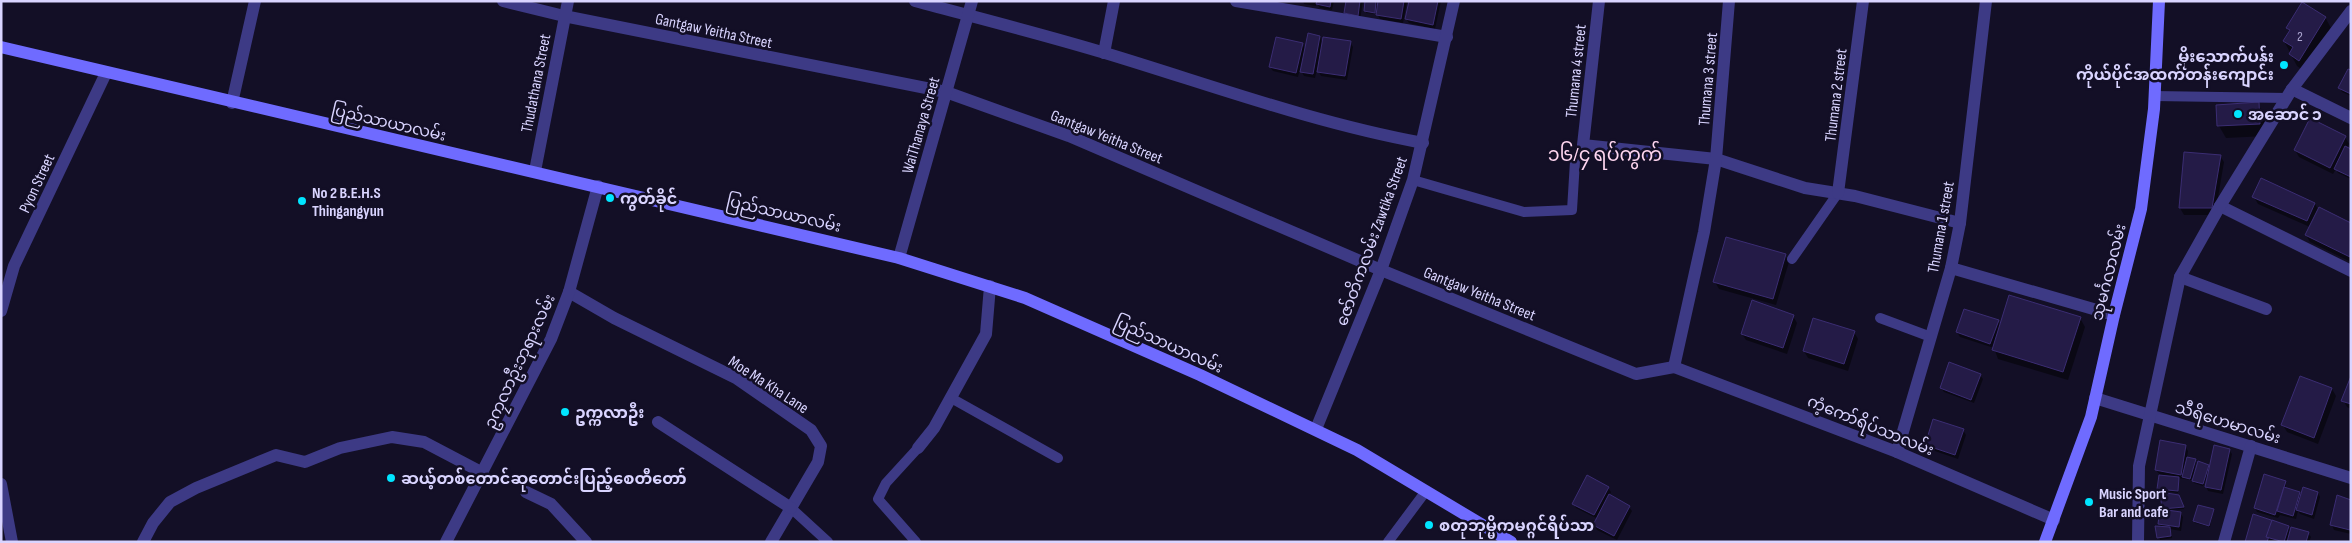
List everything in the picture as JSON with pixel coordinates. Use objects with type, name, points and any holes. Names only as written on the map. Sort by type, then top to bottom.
[{"type":"street","points":[[232,103],[255,1]]},
{"type":"street","name":"Gantgaw Yeitha Street","points":[[503,1],[564,16],[946,92],[1069,136],[1380,270],[1636,374],[1674,367]]},
{"type":"street","name":"Thudathana Street","points":[[535,171],[568,1]]},
{"type":"street","points":[[915,1],[1104,53],[1307,116],[1378,135],[1423,143]]},
{"type":"street","name":"WaiThanaya Street","points":[[899,258],[972,1]]},
{"type":"street","points":[[1104,53],[1114,1]]},
{"type":"street","points":[[1236,1],[1447,37]]},
{"type":"street","name":"ဇော်တိကလမ်း Zawtika Street","points":[[1316,429],[1380,270],[1413,180],[1454,1]]},
{"type":"street","name":"Thumana 4 street","points":[[1583,145],[1599,1]]},
{"type":"street","name":"Thumana 3 street","points":[[1674,367],[1704,232],[1716,159],[1730,1]]},
{"type":"street","name":"Thumana 2 street","points":[[1838,193],[1863,1]]},
{"type":"street","name":"Thumana 1 street","points":[[1898,452],[1951,268],[1960,223],[1986,1]]},
{"type":"street","name":"သုမင်္ဂလာလမ်း","points":[[2045,542],[2091,417],[2141,209],[2154,96],[2159,1]]},
{"type":"street","points":[[2138,542],[2139,466],[2180,276],[2220,206],[2289,94],[2351,11]]},
{"type":"street","name":"ပြည်သာယာလမ်း","points":[[1,47],[232,103],[535,171],[899,258],[990,286],[1025,298],[1200,375],[1316,429],[1357,450],[1512,542]]},
{"type":"street","name":"Pyon Street","points":[[1,310],[14,266],[106,72]]},
{"type":"street","points":[[2289,94],[2351,118]]},
{"type":"street","points":[[1583,145],[1716,159],[1805,188],[1838,193],[1960,223]]},
{"type":"street","name":"ဥကၠလာဦးဘုရားလမ်း","points":[[446,542],[551,339],[569,292],[598,186]]},
{"type":"street","points":[[2220,206],[2351,271]]},
{"type":"street","points":[[1951,268],[2114,315]]},
{"type":"street","points":[[2180,276],[2266,309]]},
{"type":"street","points":[[918,448],[934,428],[986,334],[990,286]]},
{"type":"street","name":"Moe Ma Kha Lane","points":[[569,292],[614,318],[736,378],[811,430],[821,446],[818,462],[771,542]]},
{"type":"street","name":"ကံ့ကော်ရိပ်သာလမ်း","points":[[1674,367],[1898,452],[2054,520]]},
{"type":"street","name":"သီရိဟေမာလမ်း","points":[[2095,398],[2351,478]]},
{"type":"street","points":[[658,422],[791,508]]},
{"type":"street","points":[[143,542],[152,523],[170,502],[196,488],[276,455],[305,462],[340,448],[392,437],[424,442],[483,473]]},
{"type":"street","points":[[2224,542],[2251,446]]},
{"type":"street","points":[[1,484],[12,542]]},
{"type":"street","points":[[526,492],[551,504],[586,542]]},
{"type":"lane","points":[[2154,96],[2289,94]]},
{"type":"lane","points":[[1413,180],[1524,212],[1572,210],[1576,161],[1583,145]]},
{"type":"lane","points":[[1792,259],[1838,193]]},
{"type":"lane","points":[[1880,318],[1931,337]]},
{"type":"lane","points":[[950,398],[1058,458]]},
{"type":"lane","points":[[916,542],[878,499],[886,483],[918,448]]},
{"type":"lane","points":[[1388,542],[1426,491]]},
{"type":"lane","points":[[791,508],[828,542]]},
{"type":"building","points":[[1317,1],[1331,1],[1330,7],[1316,4]]},
{"type":"building","points":[[1346,1],[1360,1],[1358,16],[1344,13]]},
{"type":"building","points":[[1365,1],[1376,1],[1375,13],[1364,11]]},
{"type":"building","points":[[1378,1],[1404,1],[1401,19],[1376,15]]},
{"type":"building","points":[[1409,1],[1438,1],[1433,25],[1405,19]]},
{"type":"building","points":[[2302,2],[2326,17],[2299,61],[2289,54],[2293,47],[2283,41],[2290,30],[2286,28]]},
{"type":"building","points":[[1308,33],[1320,36],[1313,74],[1300,72]]},
{"type":"building","points":[[1276,37],[1303,43],[1296,73],[1269,67]]},
{"type":"building","points":[[1323,37],[1351,41],[1345,76],[1317,72]]},
{"type":"building","points":[[2348,69],[2351,70],[2351,94],[2338,88]]},
{"type":"building","name":"အဆောင် ၁","points":[[2259,102],[2260,124],[2217,126],[2216,105]]},
{"type":"building","points":[[2310,118],[2346,136],[2330,168],[2294,150]]},
{"type":"building","points":[[2345,146],[2351,149],[2351,177],[2334,169]]},
{"type":"building","points":[[2184,152],[2221,155],[2212,208],[2179,208]]},
{"type":"building","points":[[2261,178],[2315,203],[2307,221],[2252,197]]},
{"type":"building","points":[[2319,207],[2351,223],[2350,257],[2305,235]]},
{"type":"building","points":[[1726,237],[1786,254],[1773,299],[1713,282]]},
{"type":"building","points":[[2009,295],[2081,317],[2063,372],[1992,350]]},
{"type":"building","points":[[1752,300],[1794,315],[1783,348],[1741,334]]},
{"type":"building","points":[[1964,309],[1999,320],[1990,344],[1956,332]]},
{"type":"building","points":[[1813,318],[1855,331],[1844,364],[1803,351]]},
{"type":"building","points":[[1949,362],[1981,374],[1971,400],[1940,388]]},
{"type":"building","points":[[2300,376],[2332,388],[2314,438],[2281,425]]},
{"type":"building","points":[[2351,376],[2351,404],[2341,401]]},
{"type":"building","points":[[1933,419],[1964,429],[1955,455],[1925,445]]},
{"type":"building","points":[[2160,440],[2186,445],[2181,475],[2155,470]]},
{"type":"building","points":[[2214,445],[2230,449],[2221,490],[2205,487]]},
{"type":"building","points":[[2187,457],[2196,459],[2190,479],[2182,477]]},
{"type":"building","points":[[2198,461],[2209,465],[2203,484],[2192,481]]},
{"type":"building","points":[[2264,474],[2286,481],[2275,515],[2254,508]]},
{"type":"building","points":[[1587,475],[1609,487],[1594,515],[1572,504]]},
{"type":"building","points":[[2159,475],[2179,477],[2178,491],[2157,489]]},
{"type":"building","points":[[2284,487],[2300,492],[2293,516],[2277,511]]},
{"type":"building","points":[[2303,487],[2318,492],[2312,515],[2296,510]]},
{"type":"building","points":[[2160,492],[2179,495],[2184,507],[2162,509]]},
{"type":"building","points":[[1609,494],[1630,506],[1614,536],[1593,525]]},
{"type":"building","points":[[2337,495],[2351,500],[2350,530],[2330,525]]},
{"type":"building","points":[[2198,505],[2214,509],[2209,526],[2193,521]]},
{"type":"building","points":[[2160,509],[2181,512],[2179,527],[2158,524]]},
{"type":"building","points":[[2253,514],[2274,521],[2267,542],[2245,542]]},
{"type":"building","points":[[2272,520],[2289,526],[2284,542],[2266,537]]},
{"type":"building","points":[[2155,526],[2170,527],[2171,536],[2157,538]]},
{"type":"building","points":[[2291,527],[2309,532],[2306,542],[2287,542]]},
{"type":"place","name":"မိုးသောက်ပန်း ကိုယ်ပိုင်အထက်တန်းကျောင်း","points":[[2284,65]]},
{"type":"place","name":"အဆောင် ၁","points":[[2238,114]]},
{"type":"place","name":"ကွတ်ခိုင်","points":[[610,198]]},
{"type":"place","name":"No 2 B.E.H.S Thingangyun","points":[[302,201]]},
{"type":"place","name":"ဥက္ကလာဦး","points":[[565,412]]},
{"type":"place","name":"ဆယ့်တစ်တောင်ဆုတောင်းပြည့်စေတီတော်","points":[[391,478]]},
{"type":"place","name":"Music Sport Bar and cafe","points":[[2089,502]]},
{"type":"place","name":"စတုဘုမ္မိကမဂ္ဂင်ရိပ်သာ","points":[[1429,525]]},
{"type":"district","name":"၁၆/၄ ရပ်ကွက်","points":[[1605,154]]}]
